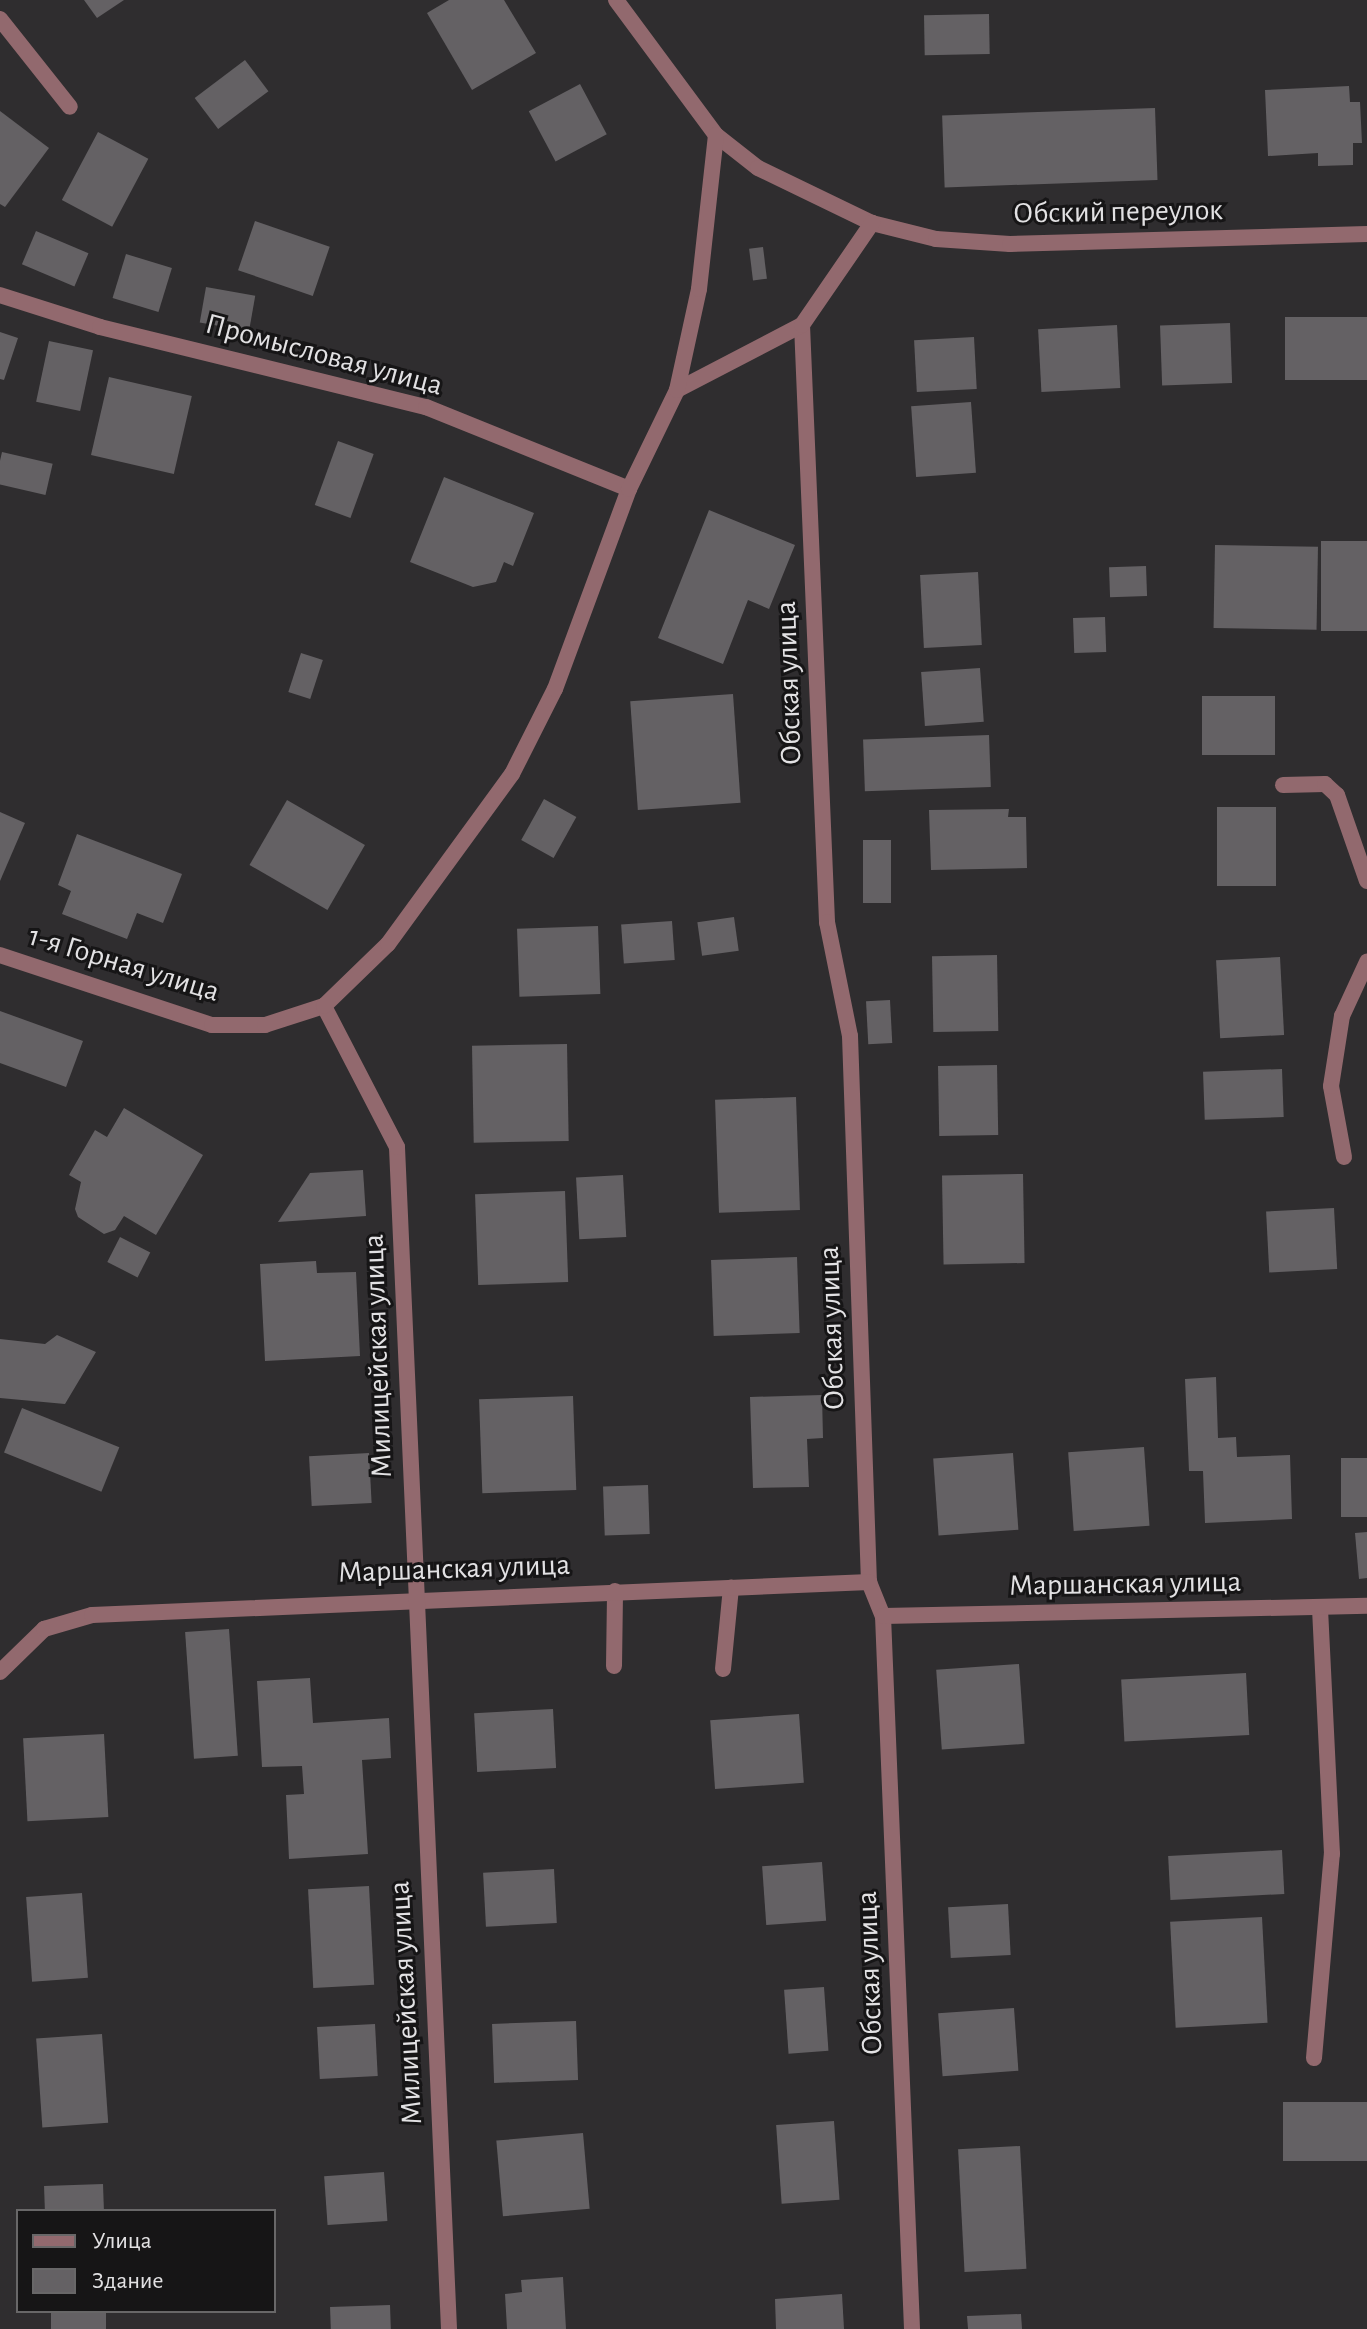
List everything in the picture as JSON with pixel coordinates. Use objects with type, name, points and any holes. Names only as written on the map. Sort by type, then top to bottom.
[{"type":"street","name":"Обский переулок","points":[[616,0],[716,135],[758,168],[872,223],[936,239],[1010,244],[1367,234]]},
{"type":"street","points":[[0,19],[70,107]]},
{"type":"street","points":[[324,1006],[388,944],[512,774],[555,689],[629,489],[677,390],[699,289],[716,135]]},
{"type":"street","points":[[677,390],[802,325],[872,223]]},
{"type":"street","name":"Промысловая улица","points":[[0,295],[100,327],[426,407],[629,489]]},
{"type":"street","name":"Обская улица","points":[[802,325],[827,922],[850,1036],[869,1582],[883,1616],[912,2329]]},
{"type":"street","points":[[1283,785],[1325,784],[1337,795],[1367,881]]},
{"type":"street","name":"1-я Горная улица","points":[[0,955],[212,1025],[265,1025],[324,1006]]},
{"type":"street","points":[[1344,1157],[1331,1086],[1342,1016],[1367,962]]},
{"type":"street","name":"Милицейская улица","points":[[324,1006],[397,1147],[449,2329]]},
{"type":"street","name":"Маршанская улица","points":[[0,1672],[44,1629],[92,1615],[416,1597],[869,1582]]},
{"type":"street","points":[[723,1669],[731,1587]]},
{"type":"street","points":[[614,1666],[615,1591]]},
{"type":"street","name":"Маршанская улица","points":[[883,1616],[1367,1606]]},
{"type":"street","points":[[1314,2058],[1332,1854],[1320,1608]]},
{"type":"building","points":[[84,0],[124,0],[97,18]]},
{"type":"building","points":[[449,0],[504,0],[536,53],[472,90],[427,13]]},
{"type":"building","points":[[989,14],[990,54],[925,55],[924,15]]},
{"type":"building","points":[[245,60],[268,91],[218,129],[195,98]]},
{"type":"building","points":[[580,84],[607,134],[556,162],[529,111]]},
{"type":"building","points":[[1349,86],[1350,102],[1360,102],[1362,143],[1353,143],[1353,165],[1318,166],[1318,153],[1268,156],[1265,90]]},
{"type":"building","points":[[1155,108],[1158,180],[945,187],[942,115]]},
{"type":"building","points":[[0,111],[49,148],[5,207],[0,204]]},
{"type":"building","points":[[98,132],[148,159],[112,227],[62,200]]},
{"type":"building","points":[[255,221],[330,247],[313,296],[238,270]]},
{"type":"building","points":[[36,231],[88,253],[74,286],[22,264]]},
{"type":"building","points":[[763,247],[767,279],[753,280],[749,249]]},
{"type":"building","points":[[126,254],[172,268],[158,312],[113,298]]},
{"type":"building","points":[[206,287],[255,296],[249,331],[200,322]]},
{"type":"building","points":[[1285,317],[1367,317],[1367,380],[1285,380]]},
{"type":"building","points":[[1230,323],[1232,383],[1162,385],[1160,325]]},
{"type":"building","points":[[1117,325],[1120,388],[1041,392],[1038,329]]},
{"type":"building","points":[[0,332],[18,338],[4,380],[0,379]]},
{"type":"building","points":[[974,337],[977,389],[917,392],[914,340]]},
{"type":"building","points":[[49,341],[93,350],[80,411],[36,402]]},
{"type":"building","points":[[109,377],[192,396],[174,474],[91,455]]},
{"type":"building","points":[[971,402],[976,473],[916,477],[911,406]]},
{"type":"building","points":[[338,441],[374,454],[350,518],[315,505]]},
{"type":"building","points":[[2,452],[53,464],[45,495],[0,484]]},
{"type":"building","points":[[444,477],[534,513],[513,566],[504,562],[496,582],[473,587],[410,562]]},
{"type":"building","points":[[709,510],[795,545],[769,609],[748,600],[723,664],[658,638]]},
{"type":"building","points":[[1321,541],[1367,541],[1367,631],[1321,631]]},
{"type":"building","points":[[1215,545],[1318,547],[1317,630],[1214,628]]},
{"type":"building","points":[[1146,566],[1147,596],[1110,597],[1109,567]]},
{"type":"building","points":[[978,572],[982,645],[924,648],[920,575]]},
{"type":"building","points":[[1105,617],[1106,652],[1074,653],[1073,618]]},
{"type":"building","points":[[301,653],[323,660],[310,699],[288,692]]},
{"type":"building","points":[[980,668],[984,722],[925,726],[921,672]]},
{"type":"building","points":[[733,694],[741,803],[638,810],[630,701]]},
{"type":"building","points":[[1202,696],[1275,696],[1275,755],[1202,755]]},
{"type":"building","points":[[989,735],[991,787],[865,791],[863,739]]},
{"type":"building","points":[[544,799],[576,817],[554,858],[521,840]]},
{"type":"building","points":[[287,800],[365,845],[327,910],[250,865]]},
{"type":"building","points":[[1217,807],[1276,807],[1276,886],[1217,886]]},
{"type":"building","points":[[1009,809],[1008,817],[1026,817],[1027,868],[931,870],[929,810]]},
{"type":"building","points":[[0,812],[25,823],[0,881]]},
{"type":"building","points":[[77,834],[182,874],[163,923],[137,913],[127,939],[62,914],[71,891],[58,885]]},
{"type":"building","points":[[863,840],[891,840],[891,903],[863,903]]},
{"type":"building","points":[[734,917],[739,951],[702,956],[697,922]]},
{"type":"building","points":[[672,921],[675,960],[624,963],[621,925]]},
{"type":"building","points":[[598,926],[600,994],[519,997],[517,929]]},
{"type":"building","points":[[997,955],[998,1031],[933,1032],[932,956]]},
{"type":"building","points":[[1280,957],[1284,1035],[1220,1038],[1216,960]]},
{"type":"building","points":[[890,1000],[892,1043],[868,1044],[866,1001]]},
{"type":"building","points":[[0,1011],[83,1041],[66,1087],[0,1063]]},
{"type":"building","points":[[567,1044],[569,1141],[474,1143],[472,1046]]},
{"type":"building","points":[[997,1065],[998,1135],[939,1136],[938,1066]]},
{"type":"building","points":[[1282,1069],[1284,1117],[1205,1120],[1203,1072]]},
{"type":"building","points":[[796,1097],[800,1210],[719,1213],[715,1100]]},
{"type":"building","points":[[124,1108],[203,1155],[156,1235],[124,1216],[115,1230],[104,1234],[78,1217],[75,1209],[81,1182],[69,1175],[95,1130],[107,1137]]},
{"type":"building","points":[[363,1170],[366,1216],[278,1222],[310,1173]]},
{"type":"building","points":[[1023,1174],[1025,1263],[944,1264],[942,1175]]},
{"type":"building","points":[[623,1175],[626,1237],[579,1239],[576,1177]]},
{"type":"building","points":[[565,1191],[568,1282],[478,1285],[475,1194]]},
{"type":"building","points":[[1334,1208],[1337,1269],[1269,1272],[1266,1212]]},
{"type":"building","points":[[120,1237],[150,1252],[138,1277],[107,1262]]},
{"type":"building","points":[[797,1257],[800,1333],[714,1336],[711,1260]]},
{"type":"building","points":[[316,1261],[317,1273],[356,1272],[360,1356],[265,1361],[260,1264]]},
{"type":"building","points":[[57,1335],[96,1352],[65,1404],[0,1398],[0,1339],[45,1344]]},
{"type":"building","points":[[1216,1377],[1218,1438],[1236,1437],[1237,1457],[1290,1455],[1292,1519],[1205,1523],[1203,1471],[1189,1471],[1185,1379]]},
{"type":"building","points":[[822,1395],[823,1438],[807,1439],[809,1487],[753,1488],[750,1397]]},
{"type":"building","points":[[573,1396],[576,1490],[482,1493],[479,1399]]},
{"type":"building","points":[[22,1408],[119,1447],[101,1492],[4,1453]]},
{"type":"building","points":[[1144,1447],[1150,1526],[1074,1531],[1068,1452]]},
{"type":"building","points":[[369,1453],[372,1503],[312,1506],[309,1456]]},
{"type":"building","points":[[1013,1453],[1018,1530],[939,1535],[933,1459]]},
{"type":"building","points":[[1341,1458],[1367,1458],[1367,1517],[1341,1517]]},
{"type":"building","points":[[648,1485],[650,1534],[605,1536],[603,1487]]},
{"type":"building","points":[[1367,1532],[1367,1578],[1359,1579],[1355,1533]]},
{"type":"building","points":[[229,1629],[238,1756],[194,1759],[185,1632]]},
{"type":"building","points":[[1019,1664],[1025,1744],[942,1750],[936,1670]]},
{"type":"building","points":[[1246,1673],[1249,1735],[1124,1741],[1121,1680]]},
{"type":"building","points":[[310,1678],[313,1723],[389,1718],[391,1758],[362,1760],[368,1854],[289,1859],[286,1795],[304,1794],[302,1766],[262,1767],[257,1681]]},
{"type":"building","points":[[553,1709],[556,1768],[477,1772],[474,1713]]},
{"type":"building","points":[[799,1714],[804,1783],[715,1789],[710,1720]]},
{"type":"building","points":[[104,1734],[108,1817],[27,1821],[23,1738]]},
{"type":"building","points":[[1282,1850],[1284,1894],[1170,1900],[1168,1856]]},
{"type":"building","points":[[822,1862],[826,1921],[766,1925],[762,1866]]},
{"type":"building","points":[[554,1869],[557,1923],[486,1927],[483,1873]]},
{"type":"building","points":[[369,1886],[374,1985],[313,1988],[308,1889]]},
{"type":"building","points":[[82,1893],[88,1978],[32,1982],[26,1897]]},
{"type":"building","points":[[1008,1904],[1011,1955],[951,1958],[948,1907]]},
{"type":"building","points":[[1262,1917],[1268,2023],[1176,2028],[1170,1922]]},
{"type":"building","points":[[824,1987],[828,2051],[789,2054],[784,1990]]},
{"type":"building","points":[[1014,2008],[1018,2071],[943,2076],[938,2013]]},
{"type":"building","points":[[576,2021],[578,2080],[494,2083],[492,2024]]},
{"type":"building","points":[[375,2024],[378,2076],[320,2079],[317,2027]]},
{"type":"building","points":[[102,2034],[108,2123],[42,2127],[36,2039]]},
{"type":"building","points":[[1283,2102],[1367,2102],[1367,2161],[1283,2161]]},
{"type":"building","points":[[834,2121],[840,2200],[782,2204],[776,2125]]},
{"type":"building","points":[[583,2133],[590,2209],[503,2216],[496,2141]]},
{"type":"building","points":[[1020,2146],[1026,2269],[965,2272],[958,2149]]},
{"type":"building","points":[[384,2172],[387,2221],[328,2225],[324,2176]]},
{"type":"building","points":[[103,2184],[104,2209],[45,2209],[44,2186]]},
{"type":"building","points":[[563,2277],[566,2329],[507,2329],[505,2294],[522,2292],[521,2280]]},
{"type":"building","points":[[842,2294],[844,2329],[776,2329],[775,2299]]},
{"type":"building","points":[[390,2305],[391,2329],[331,2329],[330,2307]]},
{"type":"building","points":[[51,2313],[106,2313],[106,2329],[51,2329]]},
{"type":"building","points":[[1021,2314],[1022,2329],[968,2329],[967,2316]]}]
